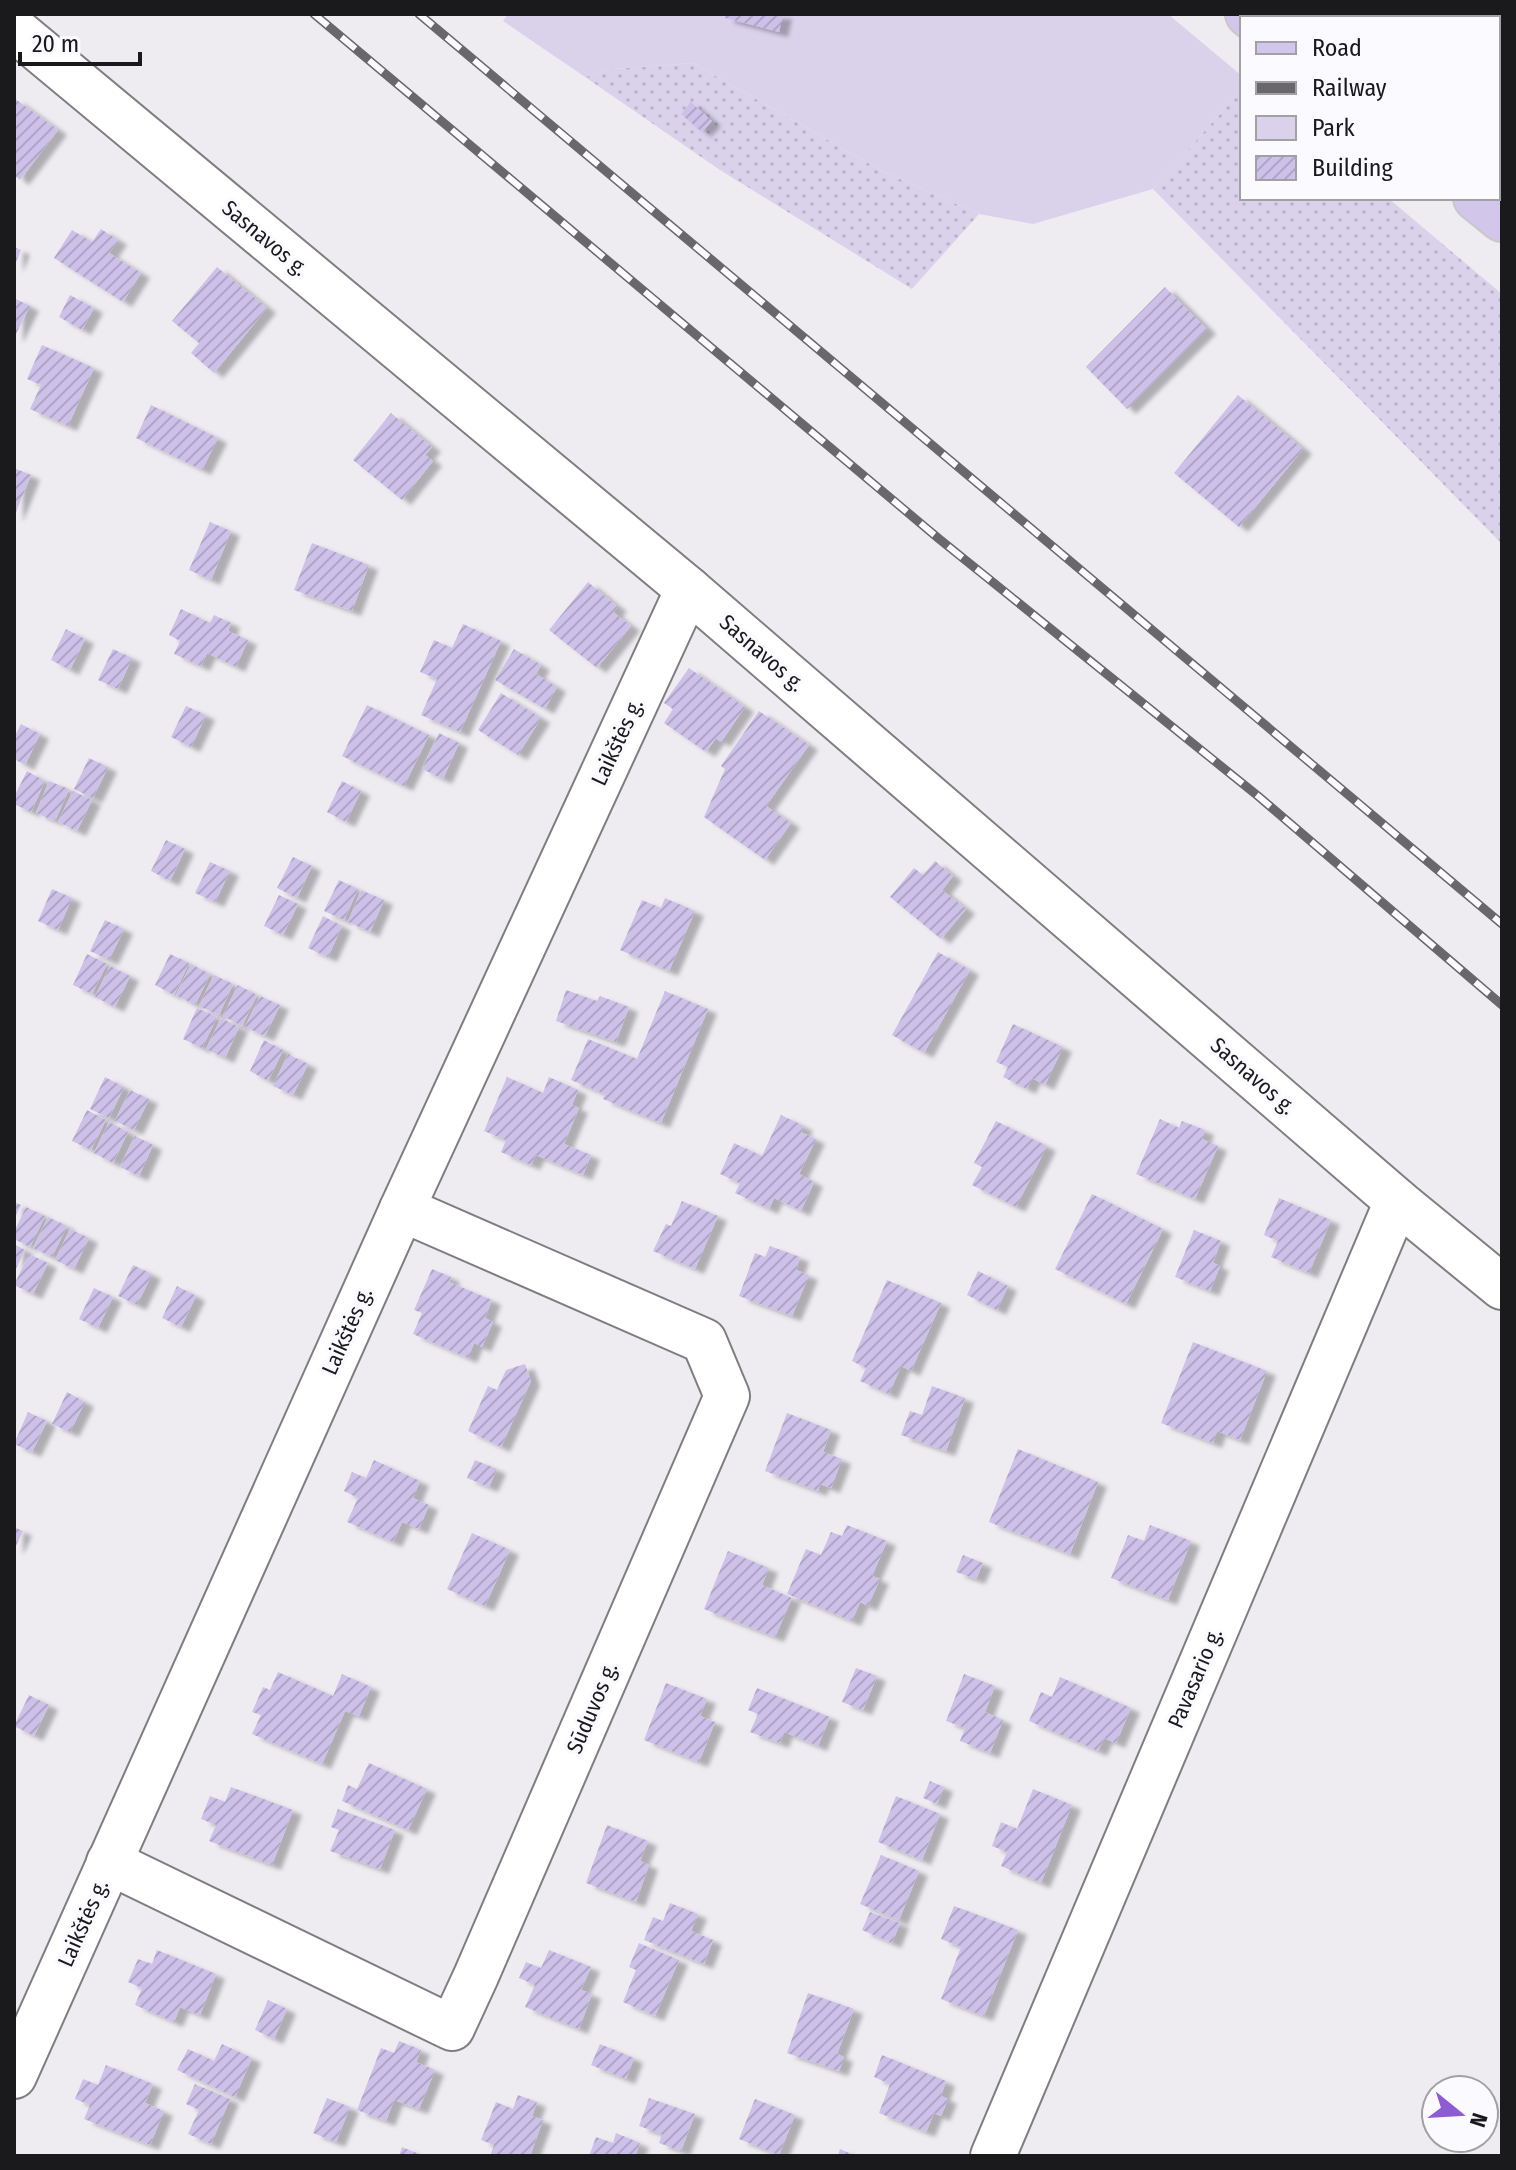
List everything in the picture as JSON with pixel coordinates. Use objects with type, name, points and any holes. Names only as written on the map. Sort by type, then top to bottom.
[{"type":"main road","points":[[1478,200],[1502,219]]},
{"type":"street","name":"Sasnavos g.","points":[[14,29],[688,589],[1397,1201],[1502,1287]]},
{"type":"street","name":"Laikštės g.","points":[[14,2076],[402,1209],[688,589]]},
{"type":"street","name":"Pavasario g.","points":[[993,2156],[1397,1201]]},
{"type":"street","name":"Sūduvos g.","points":[[109,1862],[452,2028],[476,1976],[727,1396],[704,1341],[402,1209]]},
{"type":"green space","points":[[508,14],[1168,14],[1240,74],[1240,91],[1153,189],[1033,224],[979,214],[884,172],[693,63],[613,69],[585,77],[503,21]]},
{"type":"green space","points":[[1502,14],[1502,149],[1500,16],[1442,16]]},
{"type":"green space","points":[[693,63],[884,172],[979,214],[912,289],[720,170],[585,77],[613,69]]},
{"type":"green space","points":[[1240,91],[1240,200],[1390,200],[1502,294],[1502,544],[1153,189]]},
{"type":"building","points":[[726,14],[783,14],[779,32],[725,18]]},
{"type":"building","points":[[14,98],[58,130],[20,180],[14,175]]},
{"type":"building","points":[[691,102],[712,121],[702,132],[681,114]]},
{"type":"building","points":[[101,229],[118,240],[109,253],[141,273],[123,302],[54,258],[72,230],[92,242]]},
{"type":"building","points":[[14,247],[21,250],[14,267]]},
{"type":"building","points":[[217,267],[267,308],[214,373],[191,353],[199,343],[172,321]]},
{"type":"building","points":[[1165,287],[1207,329],[1127,409],[1086,367]]},
{"type":"building","points":[[70,295],[94,308],[82,330],[59,317]]},
{"type":"building","points":[[14,298],[30,306],[14,338]]},
{"type":"building","points":[[42,345],[94,368],[68,426],[30,409],[41,385],[27,379]]},
{"type":"building","points":[[1238,395],[1303,449],[1239,527],[1174,473]]},
{"type":"building","points":[[151,405],[218,438],[202,470],[136,438]]},
{"type":"building","points":[[391,413],[432,447],[425,455],[433,461],[402,500],[353,460]]},
{"type":"building","points":[[14,468],[31,475],[14,517]]},
{"type":"building","points":[[210,522],[231,531],[211,580],[189,570]]},
{"type":"building","points":[[312,543],[369,565],[352,611],[294,590]]},
{"type":"building","points":[[588,582],[618,607],[613,612],[631,626],[597,668],[549,630]]},
{"type":"building","points":[[181,609],[210,623],[214,615],[231,623],[228,631],[248,640],[236,667],[207,653],[201,666],[174,654],[180,641],[169,635]]},
{"type":"building","points":[[463,624],[501,641],[460,732],[421,715],[437,679],[420,672],[434,640],[452,648]]},
{"type":"building","points":[[66,629],[85,639],[70,670],[51,660]]},
{"type":"building","points":[[113,649],[132,658],[118,689],[98,680]]},
{"type":"building","points":[[514,649],[541,665],[536,674],[557,687],[545,709],[495,680]]},
{"type":"building","points":[[689,668],[745,707],[721,742],[716,738],[706,752],[664,723],[673,709],[664,703]]},
{"type":"building","points":[[501,693],[541,718],[518,755],[478,730]]},
{"type":"building","points":[[367,705],[429,735],[404,786],[342,756]]},
{"type":"building","points":[[186,706],[206,715],[191,747],[171,737]]},
{"type":"building","points":[[759,711],[809,745],[766,806],[791,823],[765,860],[704,817],[725,769],[721,766]]},
{"type":"building","points":[[21,724],[40,734],[25,765],[14,759],[14,738]]},
{"type":"building","points":[[439,733],[459,743],[443,779],[422,769]]},
{"type":"building","points":[[89,758],[108,767],[93,798],[74,789]]},
{"type":"building","points":[[27,771],[45,781],[31,812],[14,804],[14,797]]},
{"type":"building","points":[[49,781],[69,789],[55,821],[36,813]]},
{"type":"building","points":[[342,781],[361,791],[346,822],[327,812]]},
{"type":"building","points":[[73,791],[92,800],[77,831],[58,822]]},
{"type":"building","points":[[166,840],[185,849],[170,881],[151,871]]},
{"type":"building","points":[[293,857],[312,866],[297,898],[277,888]]},
{"type":"building","points":[[935,861],[953,876],[942,890],[966,909],[941,939],[890,897],[914,868],[923,875]]},
{"type":"building","points":[[210,862],[230,871],[215,902],[195,893]]},
{"type":"building","points":[[339,880],[358,889],[344,920],[324,911]]},
{"type":"building","points":[[52,889],[72,898],[58,930],[38,921]]},
{"type":"building","points":[[361,890],[384,900],[370,932],[348,922]]},
{"type":"building","points":[[279,895],[298,904],[283,935],[264,926]]},
{"type":"building","points":[[665,898],[695,911],[669,971],[620,950],[642,900],[661,908]]},
{"type":"building","points":[[323,916],[342,926],[328,957],[308,948]]},
{"type":"building","points":[[105,920],[124,929],[109,960],[90,951]]},
{"type":"building","points":[[938,952],[970,970],[924,1053],[892,1035]]},
{"type":"building","points":[[87,954],[107,964],[92,994],[73,985]]},
{"type":"building","points":[[170,954],[189,963],[174,995],[155,985]]},
{"type":"building","points":[[191,964],[210,974],[195,1005],[176,995]]},
{"type":"building","points":[[110,966],[130,976],[115,1007],[95,997]]},
{"type":"building","points":[[214,975],[233,984],[219,1015],[199,1006]]},
{"type":"building","points":[[238,985],[257,995],[242,1026],[223,1016]]},
{"type":"building","points":[[566,990],[597,1001],[600,996],[629,1007],[616,1042],[556,1021]]},
{"type":"building","points":[[665,991],[708,1009],[661,1123],[603,1099],[605,1094],[571,1080],[588,1039],[637,1059]]},
{"type":"building","points":[[260,996],[280,1005],[265,1036],[245,1027]]},
{"type":"building","points":[[197,1008],[217,1017],[202,1048],[183,1039]]},
{"type":"building","points":[[221,1018],[239,1027],[225,1058],[206,1049]]},
{"type":"building","points":[[1013,1024],[1063,1047],[1045,1085],[1032,1078],[1027,1089],[1003,1077],[1008,1067],[996,1062]]},
{"type":"building","points":[[264,1040],[283,1050],[268,1081],[250,1071]]},
{"type":"building","points":[[288,1054],[308,1064],[293,1095],[273,1086]]},
{"type":"building","points":[[105,1077],[124,1087],[109,1118],[90,1109]]},
{"type":"building","points":[[507,1077],[543,1093],[549,1077],[578,1090],[572,1105],[579,1108],[564,1144],[591,1155],[583,1175],[536,1155],[531,1165],[501,1152],[506,1140],[484,1131]]},
{"type":"building","points":[[130,1090],[149,1099],[134,1130],[115,1121]]},
{"type":"building","points":[[87,1110],[106,1120],[91,1150],[72,1141]]},
{"type":"building","points":[[781,1115],[804,1126],[801,1132],[816,1139],[799,1174],[814,1182],[801,1211],[774,1198],[769,1209],[735,1193],[740,1183],[720,1174],[734,1143],[762,1156]]},
{"type":"building","points":[[1160,1119],[1179,1128],[1182,1121],[1205,1130],[1202,1139],[1218,1146],[1195,1199],[1136,1174]]},
{"type":"building","points":[[996,1121],[1047,1146],[1016,1207],[972,1185],[982,1167],[974,1163]]},
{"type":"building","points":[[109,1122],[128,1132],[113,1163],[94,1153]]},
{"type":"building","points":[[135,1136],[153,1145],[139,1176],[120,1167]]},
{"type":"building","points":[[1092,1194],[1163,1229],[1126,1304],[1055,1269]]},
{"type":"building","points":[[1279,1198],[1331,1220],[1309,1273],[1271,1257],[1278,1241],[1264,1235]]},
{"type":"building","points":[[682,1201],[718,1216],[695,1269],[653,1251],[666,1224],[671,1226]]},
{"type":"building","points":[[14,1202],[21,1205],[14,1220]]},
{"type":"building","points":[[26,1207],[45,1216],[30,1247],[14,1239],[14,1232]]},
{"type":"building","points":[[48,1217],[67,1226],[52,1257],[33,1248]]},
{"type":"building","points":[[70,1229],[89,1238],[74,1269],[55,1260]]},
{"type":"building","points":[[1194,1230],[1221,1241],[1213,1263],[1220,1266],[1210,1291],[1175,1277]]},
{"type":"building","points":[[14,1244],[25,1250],[14,1273]]},
{"type":"building","points":[[770,1246],[800,1257],[796,1270],[809,1275],[792,1316],[739,1296],[755,1253],[765,1257]]},
{"type":"building","points":[[29,1254],[48,1263],[33,1294],[14,1285]]},
{"type":"building","points":[[133,1265],[152,1274],[137,1305],[118,1296]]},
{"type":"building","points":[[432,1269],[451,1277],[449,1282],[492,1300],[485,1318],[493,1322],[482,1347],[474,1343],[468,1358],[413,1334],[422,1313],[414,1310]]},
{"type":"building","points":[[978,1271],[1008,1286],[997,1310],[967,1295]]},
{"type":"building","points":[[887,1280],[941,1303],[911,1371],[901,1366],[889,1394],[860,1381],[866,1368],[852,1361]]},
{"type":"building","points":[[177,1286],[196,1296],[181,1327],[162,1318]]},
{"type":"building","points":[[94,1288],[113,1297],[98,1328],[79,1319]]},
{"type":"building","points":[[1193,1342],[1267,1371],[1240,1440],[1217,1431],[1213,1443],[1161,1423]]},
{"type":"building","points":[[525,1364],[531,1381],[501,1447],[468,1431],[488,1386],[497,1390],[506,1370]]},
{"type":"building","points":[[932,1386],[965,1398],[946,1451],[901,1435],[910,1411],[922,1415]]},
{"type":"building","points":[[67,1392],[85,1402],[70,1432],[52,1424]]},
{"type":"building","points":[[28,1412],[47,1421],[32,1452],[14,1444]]},
{"type":"building","points":[[787,1413],[831,1430],[823,1452],[842,1459],[831,1488],[820,1484],[818,1491],[765,1471]]},
{"type":"building","points":[[1018,1449],[1098,1482],[1070,1554],[989,1522]]},
{"type":"building","points":[[374,1460],[420,1481],[413,1498],[429,1505],[419,1529],[402,1522],[393,1542],[347,1522],[358,1498],[344,1491],[352,1472],[366,1478]]},
{"type":"building","points":[[475,1460],[497,1469],[489,1487],[467,1478]]},
{"type":"building","points":[[847,1525],[887,1541],[872,1576],[880,1579],[868,1606],[860,1602],[852,1621],[787,1594],[806,1549],[821,1555],[831,1532],[842,1536]]},
{"type":"building","points":[[1150,1525],[1191,1541],[1168,1600],[1111,1578],[1128,1535],[1144,1541]]},
{"type":"building","points":[[14,1527],[23,1531],[14,1550]]},
{"type":"building","points":[[472,1533],[510,1550],[485,1606],[447,1589]]},
{"type":"building","points":[[728,1551],[769,1568],[762,1585],[792,1598],[775,1637],[704,1609]]},
{"type":"building","points":[[963,1555],[983,1563],[976,1579],[956,1572]]},
{"type":"building","points":[[856,1668],[877,1676],[863,1710],[842,1702]]},
{"type":"building","points":[[278,1672],[333,1696],[342,1674],[371,1687],[359,1716],[345,1711],[322,1764],[252,1734],[261,1715],[252,1712],[263,1687],[270,1690]]},
{"type":"building","points":[[964,1674],[995,1686],[985,1712],[1003,1720],[990,1753],[960,1741],[965,1728],[946,1721]]},
{"type":"building","points":[[1060,1677],[1131,1708],[1116,1743],[1104,1738],[1098,1751],[1029,1721],[1041,1692],[1052,1697]]},
{"type":"building","points":[[666,1683],[707,1699],[700,1716],[715,1722],[699,1762],[644,1740]]},
{"type":"building","points":[[757,1688],[830,1717],[818,1746],[784,1732],[780,1743],[750,1732],[758,1714],[748,1710]]},
{"type":"building","points":[[29,1695],[49,1705],[34,1736],[14,1726]]},
{"type":"building","points":[[369,1763],[427,1789],[408,1830],[342,1801],[348,1785],[357,1789]]},
{"type":"building","points":[[930,1781],[944,1787],[937,1804],[923,1798]]},
{"type":"building","points":[[231,1787],[293,1810],[272,1865],[209,1841],[216,1825],[201,1819],[210,1796],[225,1802]]},
{"type":"building","points":[[1033,1789],[1072,1805],[1041,1883],[1001,1866],[1007,1852],[992,1846],[1001,1822],[1017,1829]]},
{"type":"building","points":[[896,1796],[940,1814],[922,1860],[878,1842]]},
{"type":"building","points":[[338,1809],[395,1830],[380,1869],[330,1851],[339,1830],[331,1827]]},
{"type":"building","points":[[607,1825],[648,1841],[640,1861],[649,1865],[636,1902],[586,1883]]},
{"type":"building","points":[[881,1855],[919,1871],[899,1920],[860,1904]]},
{"type":"building","points":[[670,1903],[698,1914],[691,1931],[713,1940],[704,1964],[644,1940],[653,1917],[663,1921]]},
{"type":"building","points":[[954,1906],[1018,1930],[984,2016],[941,1999],[961,1947],[941,1939]]},
{"type":"building","points":[[870,1912],[900,1923],[892,1943],[862,1930]]},
{"type":"building","points":[[639,1943],[679,1960],[655,2016],[623,2002],[636,1970],[629,1967]]},
{"type":"building","points":[[157,1950],[216,1974],[200,2015],[180,2007],[174,2022],[135,2005],[142,1988],[128,1982],[138,1959],[152,1964]]},
{"type":"building","points":[[549,1950],[591,1967],[581,1990],[592,1994],[579,2029],[525,2007],[535,1985],[519,1978],[526,1962],[541,1968]]},
{"type":"building","points":[[808,1993],[854,2009],[837,2054],[844,2057],[839,2071],[787,2053]]},
{"type":"building","points":[[268,2000],[287,2009],[274,2039],[255,2030]]},
{"type":"building","points":[[399,2041],[421,2050],[416,2062],[435,2070],[419,2109],[394,2100],[386,2121],[357,2110],[381,2048],[394,2053]]},
{"type":"building","points":[[222,2044],[252,2058],[235,2097],[177,2070],[188,2049],[214,2061]]},
{"type":"building","points":[[600,2044],[634,2058],[626,2079],[591,2065]]},
{"type":"building","points":[[882,2055],[946,2081],[941,2096],[948,2099],[941,2116],[934,2113],[926,2132],[879,2113],[890,2084],[874,2077]]},
{"type":"building","points":[[106,2065],[153,2084],[145,2103],[164,2111],[150,2145],[84,2119],[90,2105],[75,2099],[83,2079],[98,2085]]},
{"type":"building","points":[[195,2084],[230,2099],[211,2144],[188,2134],[199,2110],[186,2104]]},
{"type":"building","points":[[518,2095],[537,2102],[532,2116],[543,2120],[530,2156],[490,2156],[494,2145],[481,2140],[496,2102],[513,2109]]},
{"type":"building","points":[[327,2098],[350,2107],[336,2142],[313,2133]]},
{"type":"building","points":[[649,2098],[695,2114],[681,2151],[659,2143],[662,2134],[639,2126]]},
{"type":"building","points":[[755,2099],[795,2115],[779,2155],[739,2139]]},
{"type":"building","points":[[616,2133],[640,2143],[635,2156],[589,2156],[596,2137],[613,2143]]},
{"type":"building","points":[[402,2147],[424,2156],[399,2156]]},
{"type":"building","points":[[840,2149],[856,2156],[838,2156]]},
{"type":"railway","points":[[314,14],[938,538],[1258,796],[1502,1005]]},
{"type":"railway","points":[[419,14],[1502,924]]}]
